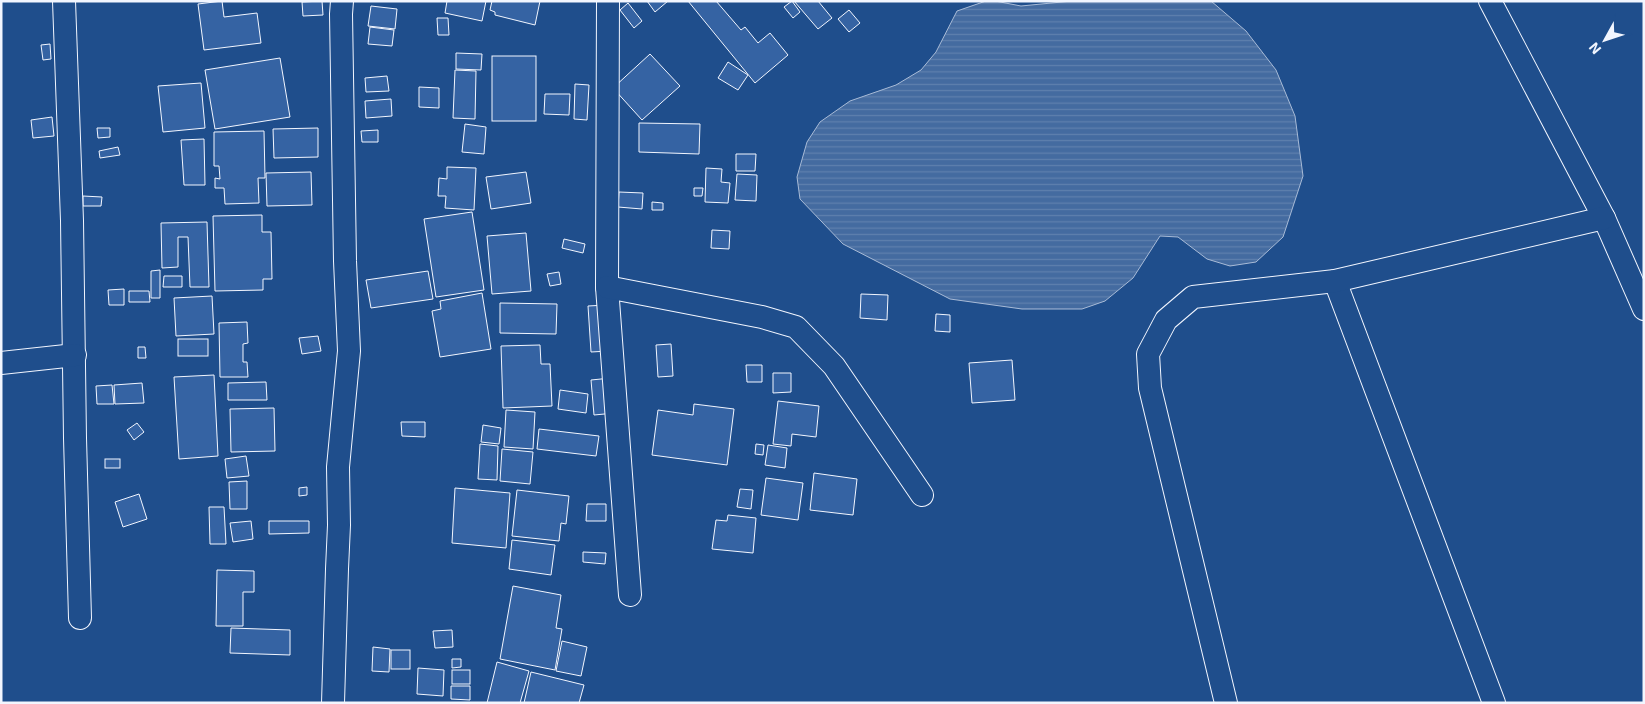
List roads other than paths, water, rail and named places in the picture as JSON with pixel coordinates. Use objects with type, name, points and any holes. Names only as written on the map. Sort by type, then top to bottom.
[{"type":"street","points":[[64,1],[71,165],[80,618]]},
{"type":"street","points":[[336,702],[336,569],[340,525],[338,467],[349,351],[345,251],[342,1]]},
{"type":"street","points":[[608,1],[607,287],[630,595]]},
{"type":"street","points":[[1490,1],[1604,218],[1644,309]]},
{"type":"street","points":[[1226,703],[1150,388],[1148,354],[1166,320],[1193,297],[1335,282],[1604,218]]},
{"type":"street","points":[[1335,282],[1494,703]]},
{"type":"street","points":[[607,287],[762,317],[796,327],[834,366],[922,495]]},
{"type":"street","points":[[1,363],[75,355]]},
{"type":"water","points":[[986,1],[1021,6],[1072,1],[1211,1],[1246,31],[1276,70],[1295,116],[1303,176],[1283,237],[1256,262],[1230,266],[1207,259],[1178,237],[1160,236],[1133,278],[1105,301],[1082,309],[1022,309],[950,299],[843,244],[800,199],[797,177],[807,142],[820,122],[850,101],[896,85],[921,70],[936,52],[957,11]]}]
